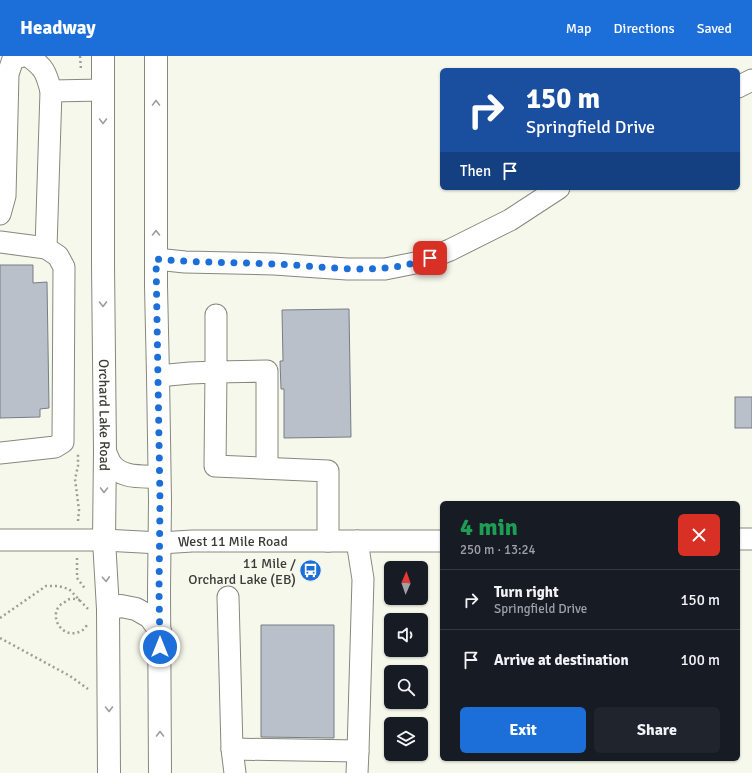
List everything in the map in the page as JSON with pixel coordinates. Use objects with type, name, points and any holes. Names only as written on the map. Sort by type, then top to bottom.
[{"type":"main road","name":"Orchard Lake Road","points":[[103,56],[105,451],[104,540],[99,610],[109,773]]},
{"type":"main road","points":[[156,56],[156,259],[160,477],[160,773]]},
{"type":"main road","points":[[105,451],[110,463],[117,471],[128,476],[160,477]]},
{"type":"main road","points":[[99,610],[121,606],[136,609],[150,617],[160,631]]},
{"type":"street","points":[[0,214],[5,196],[8,74],[13,59],[22,56]]},
{"type":"street","points":[[28,56],[39,63],[47,76],[51,91],[46,248]]},
{"type":"street","points":[[740,86],[752,80]]},
{"type":"street","points":[[51,91],[103,90]]},
{"type":"street","points":[[156,259],[185,262],[274,264],[347,269],[385,269],[420,262],[450,250],[510,220],[556,190]]},
{"type":"street","points":[[0,242],[46,248],[58,256],[64,267],[63,442],[55,447],[0,453]]},
{"type":"street","points":[[216,315],[215,466],[328,470],[328,541]]},
{"type":"street","points":[[158,376],[190,373],[267,371],[267,468]]},
{"type":"street","points":[[740,539],[752,539]]},
{"type":"street","name":"West 11 Mile Road","points":[[0,540],[104,540],[160,543],[192,541],[440,541]]},
{"type":"street","points":[[357,773],[363,579],[358,541]]},
{"type":"street","points":[[228,597],[232,750],[235,773]]},
{"type":"street","points":[[232,750],[358,751]]},
{"type":"path","points":[[0,618],[46,586],[58,586],[69,589],[80,600],[99,610]]},
{"type":"path","points":[[80,600],[70,599],[61,603],[56,612],[56,622],[63,630],[72,633],[82,631],[89,623]]},
{"type":"path","points":[[0,638],[70,676],[89,689]]},
{"type":"building","points":[[0,265],[33,265],[33,283],[47,282],[49,408],[40,409],[40,417],[0,418]]},
{"type":"building","points":[[349,309],[351,437],[284,438],[284,389],[281,389],[280,361],[283,361],[282,310]]},
{"type":"building","points":[[735,397],[752,397],[752,428],[735,428]]},
{"type":"building","points":[[261,625],[334,625],[334,738],[261,737]]},
{"type":"place","name":"11 Mile / Orchard Lake (EB)","points":[[311,571]]},
{"type":"route","points":[[160,647],[160,501],[156,259],[185,262],[274,264],[347,269],[385,269],[420,262],[430,258]]}]
